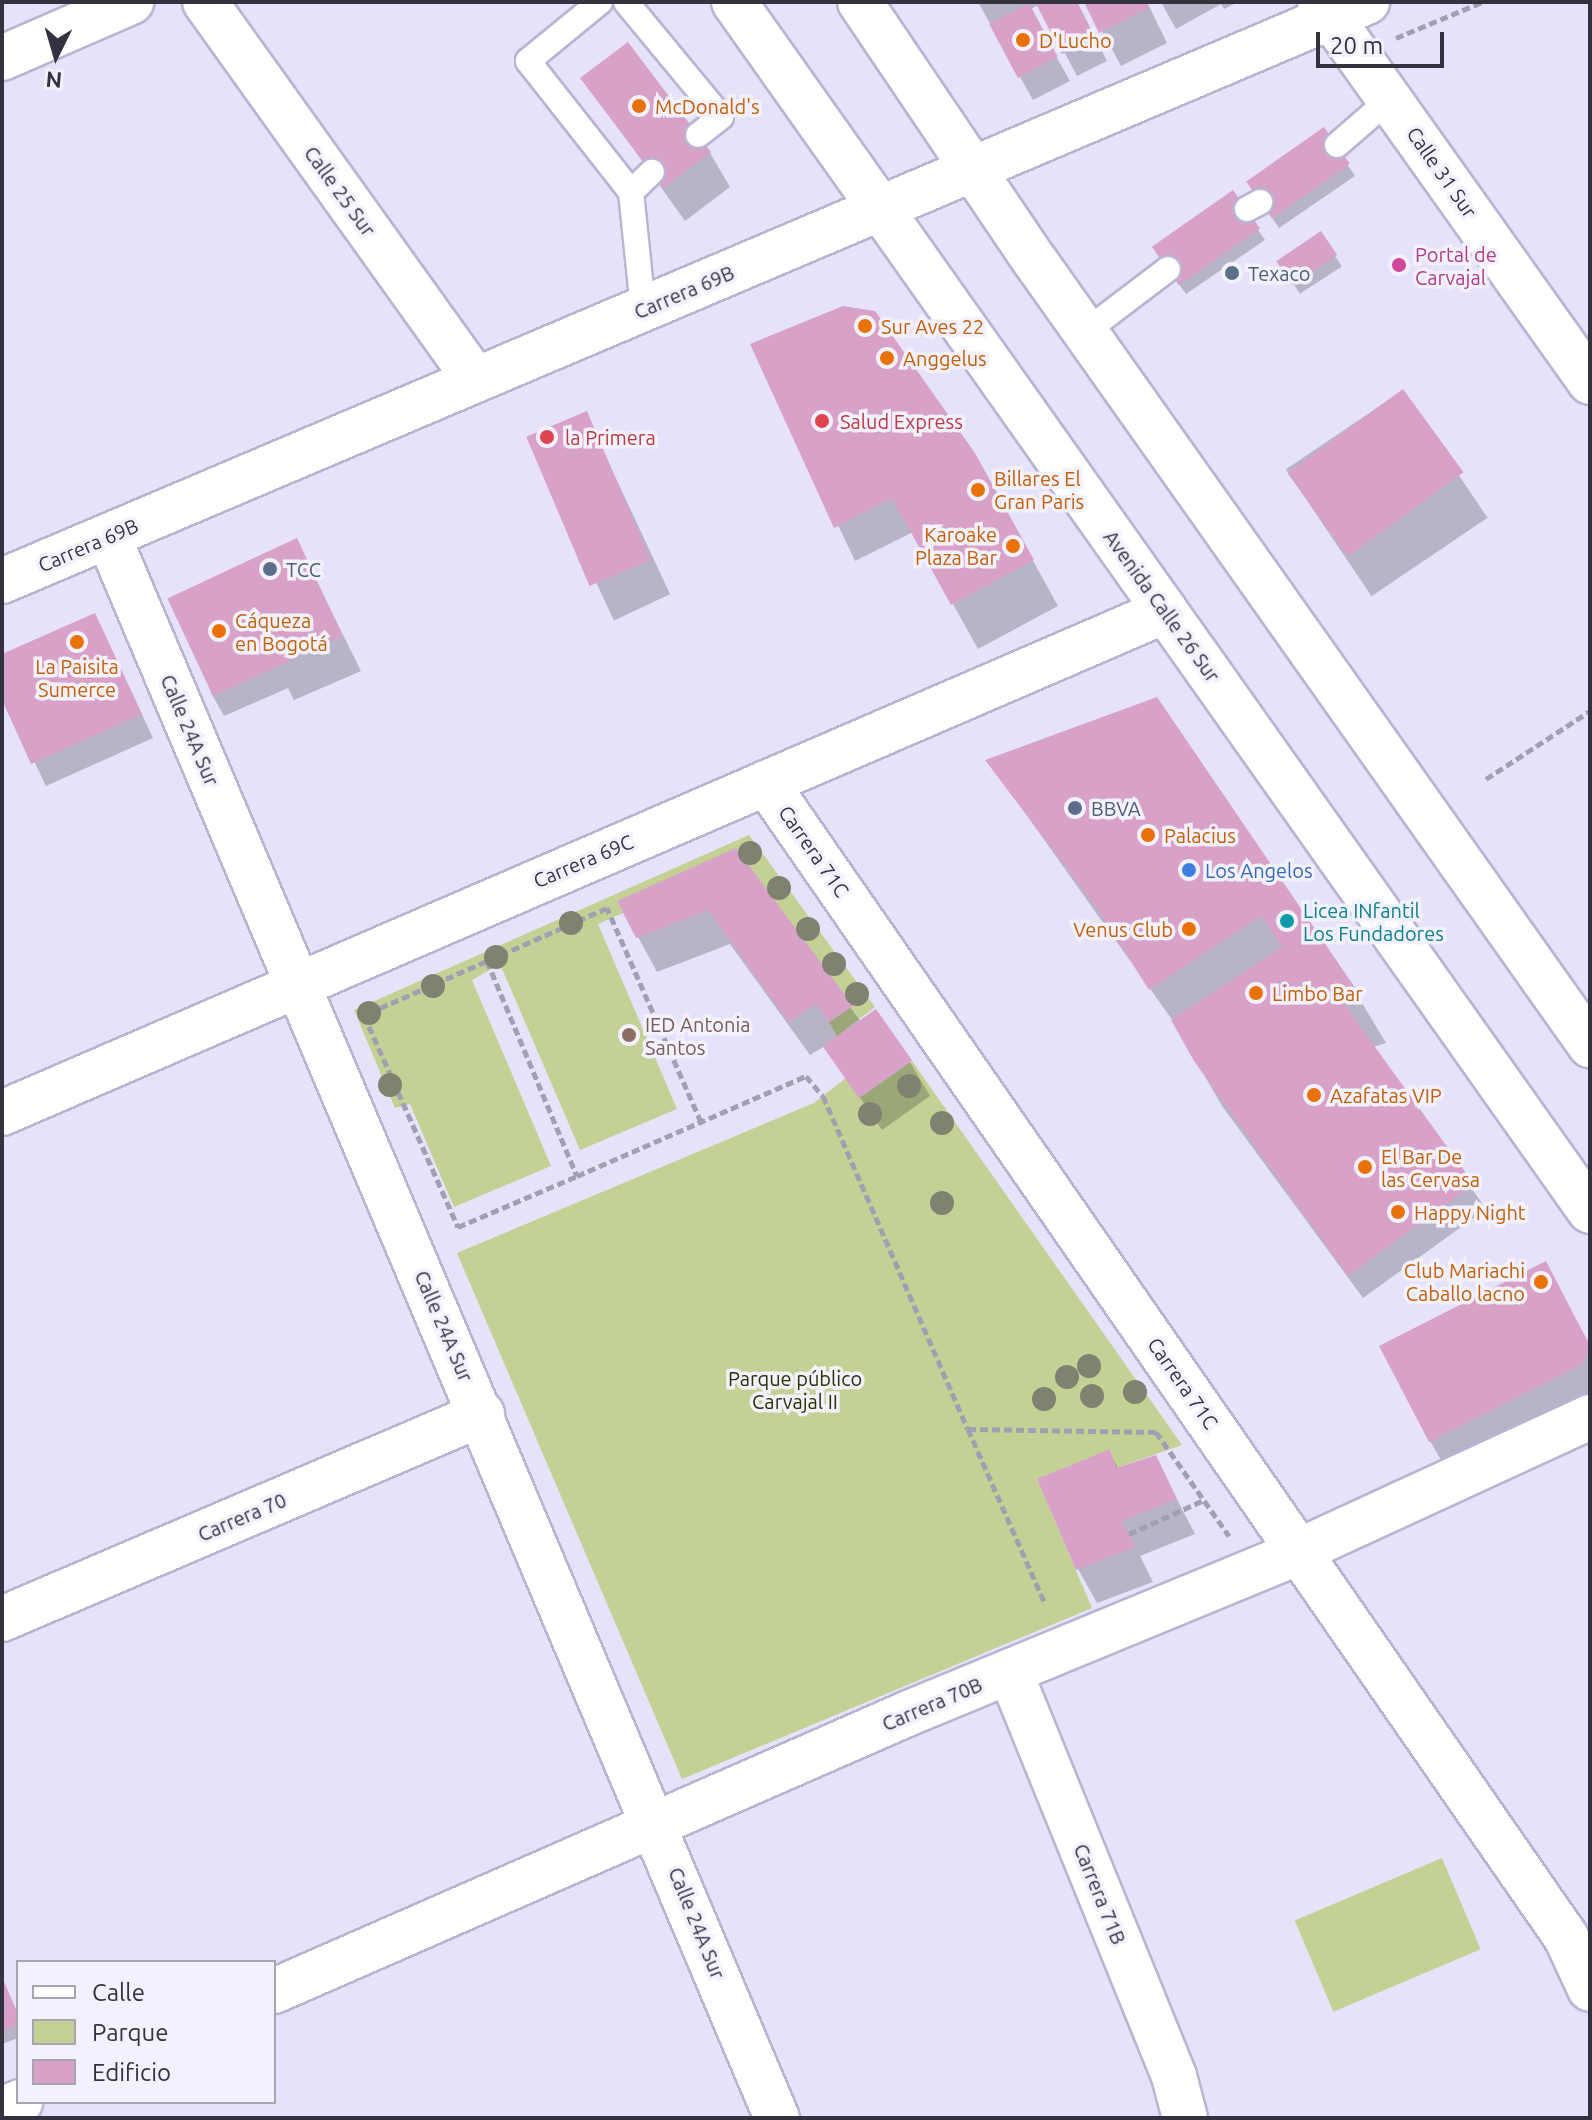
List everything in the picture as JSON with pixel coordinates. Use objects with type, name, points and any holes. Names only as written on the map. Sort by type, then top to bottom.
[{"type":"street","points":[[2,58],[131,2]]},
{"type":"street","name":"Calle 25 Sur","points":[[205,2],[475,379]]},
{"type":"street","name":"Avenida Calle 26 Sur","points":[[734,2],[878,211],[1590,1211]]},
{"type":"street","points":[[860,2],[977,169],[1085,332],[1590,1045]]},
{"type":"street","name":"Carrera 69B","points":[[2,581],[977,169],[1339,7]]},
{"type":"street","name":"Calle 31 Sur","points":[[1339,7],[1390,99],[1590,382]]},
{"type":"street","name":"Calle 24A Sur","points":[[108,536],[656,1824],[777,2118]]},
{"type":"street","name":"Carrera 69C","points":[[2,1113],[1165,611]]},
{"type":"street","name":"Carrera 71C","points":[[766,783],[1566,1937],[1590,1989]]},
{"type":"street","name":"Carrera 70","points":[[2,1619],[482,1414]]},
{"type":"street","name":"Carrera 70B","points":[[276,1990],[1010,1672],[1299,1551],[1590,1417]]},
{"type":"street","name":"Carrera 71B","points":[[1010,1672],[1174,2076],[1185,2118]]},
{"type":"lane","points":[[600,2],[528,61],[631,192],[643,309]]},
{"type":"lane","points":[[626,2],[721,117],[698,135]]},
{"type":"lane","points":[[1337,145],[1390,99]]},
{"type":"lane","points":[[631,192],[652,172]]},
{"type":"lane","points":[[1085,332],[1168,269]]},
{"type":"path","points":[[1486,779],[1590,711]]},
{"type":"path","points":[[701,1122],[607,908],[364,1015],[458,1227],[577,1176],[701,1122],[806,1076],[823,1096],[1044,1601]]},
{"type":"path","points":[[487,961],[577,1176]]},
{"type":"path","points":[[968,1429],[1156,1432],[1237,1548]]},
{"type":"path","points":[[1129,1534],[1204,1500]]},
{"type":"green space","points":[[749,835],[875,1007],[837,1036],[829,1022],[853,1006],[736,849],[618,901],[623,913],[598,924],[677,1109],[580,1150],[500,964],[472,980],[551,1166],[454,1207],[410,1104],[395,1108],[354,1010]]},
{"type":"green space","name":"Parque público Carvajal II","points":[[912,1061],[1182,1445],[1116,1468],[1110,1450],[1037,1479],[1092,1608],[682,1779],[457,1253],[814,1103],[846,1078],[861,1097]]},
{"type":"green space","points":[[1442,1858],[1481,1949],[1333,2012],[1295,1921]]},
{"type":"building","points":[[1035,2],[1077,2],[1095,37],[1062,54]]},
{"type":"building","points":[[1084,2],[1146,2],[1149,8],[1099,33]]},
{"type":"building","name":"D'Lucho","points":[[1029,3],[1058,57],[1018,78],[989,24]]},
{"type":"building","name":"McDonald's","points":[[628,42],[711,152],[663,188],[580,78]]},
{"type":"building","points":[[1324,127],[1350,164],[1272,218],[1246,181]]},
{"type":"building","points":[[1233,190],[1260,229],[1179,285],[1152,247]]},
{"type":"building","points":[[1321,231],[1337,255],[1292,285],[1276,261]]},
{"type":"building","points":[[843,306],[875,311],[975,453],[1034,560],[951,605],[892,498],[834,528],[750,344]]},
{"type":"building","points":[[1403,389],[1464,472],[1348,556],[1287,473]]},
{"type":"building","points":[[587,411],[650,560],[590,586],[526,437]]},
{"type":"building","points":[[297,538],[343,636],[213,696],[167,598]]},
{"type":"building","points":[[95,613],[142,714],[31,764],[2,700],[2,654]]},
{"type":"building","points":[[1157,697],[1362,998],[1344,1004],[1474,1184],[1348,1276],[1194,1061],[1171,1020],[1282,947],[1261,916],[1149,990],[1099,911],[985,760]]},
{"type":"building","points":[[736,848],[853,1006],[829,1022],[816,1004],[789,1022],[708,910],[636,938],[617,901]]},
{"type":"building","points":[[876,1009],[912,1061],[859,1098],[823,1046]]},
{"type":"building","points":[[1546,1261],[1590,1346],[1583,1364],[1429,1442],[1379,1346]]},
{"type":"building","points":[[1110,1449],[1116,1468],[1156,1455],[1177,1499],[1122,1521],[1135,1547],[1076,1570],[1037,1479]]},
{"type":"building","points":[[2,1977],[16,2009],[16,2025],[2,2031]]},
{"type":"place","name":"D'Lucho","points":[[1023,40]]},
{"type":"place","name":"McDonald's","points":[[639,106]]},
{"type":"place","name":"Portal de Carvajal","points":[[1399,265]]},
{"type":"place","name":"Texaco","points":[[1232,273]]},
{"type":"place","name":"Sur Aves 22","points":[[865,326]]},
{"type":"place","name":"Anggelus","points":[[887,358]]},
{"type":"place","name":"Salud Express","points":[[822,421]]},
{"type":"place","name":"la Primera","points":[[547,437]]},
{"type":"place","name":"Billares El Gran Paris","points":[[978,490]]},
{"type":"place","name":"Karoake Plaza Bar","points":[[1013,546]]},
{"type":"place","name":"TCC","points":[[270,569]]},
{"type":"place","name":"Cáqueza en Bogotá","points":[[219,631]]},
{"type":"place","name":"La Paisita Sumerce","points":[[77,642]]},
{"type":"place","name":"BBVA","points":[[1075,808]]},
{"type":"place","name":"Palacius","points":[[1148,835]]},
{"type":"place","name":"Los Angelos","points":[[1189,870]]},
{"type":"place","name":"Licea INfantil Los Fundadores","points":[[1287,921]]},
{"type":"place","name":"Venus Club","points":[[1189,929]]},
{"type":"place","name":"Limbo Bar","points":[[1256,993]]},
{"type":"place","name":"IED Antonia Santos","points":[[629,1035]]},
{"type":"place","name":"Azafatas VIP","points":[[1314,1095]]},
{"type":"place","name":"El Bar De las Cervasa","points":[[1365,1167]]},
{"type":"place","name":"Happy Night","points":[[1398,1212]]},
{"type":"place","name":"Club Mariachi Caballo lacno","points":[[1541,1282]]}]
